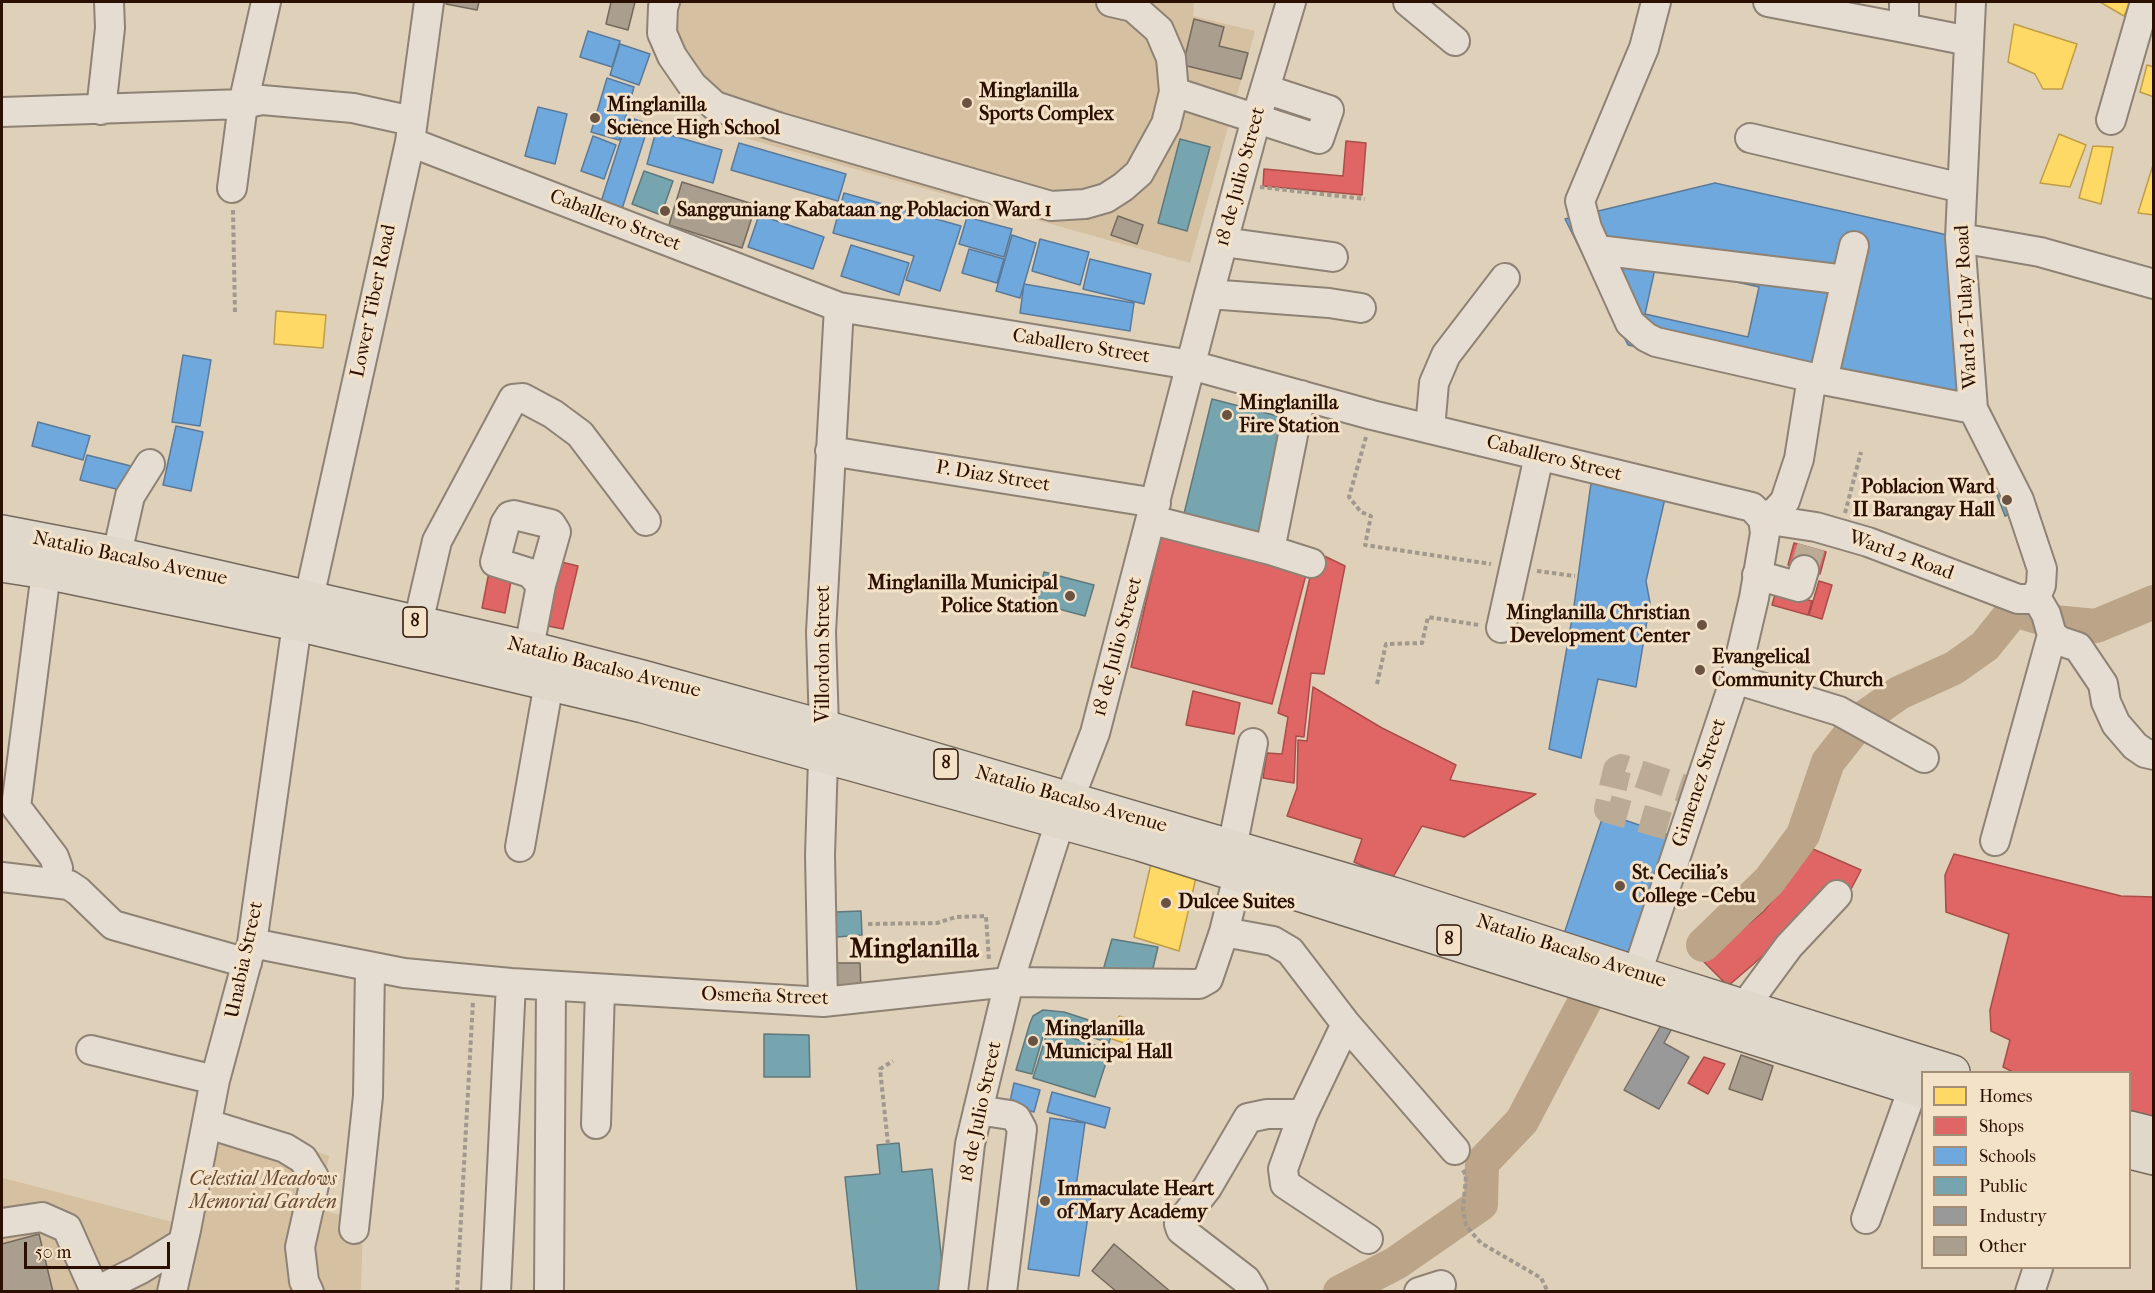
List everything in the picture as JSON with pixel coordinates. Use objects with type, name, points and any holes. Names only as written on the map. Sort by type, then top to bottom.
[{"type":"highway","name":"Natalio Bacalso Avenue","points":[[2,532],[117,554],[549,683],[643,706],[823,741]]},
{"type":"highway","name":"Natalio Bacalso Avenue","points":[[2,565],[303,611],[418,623],[642,676],[823,741],[1065,810],[1235,862],[1462,945],[1918,1090]]},
{"type":"highway","name":"Natalio Bacalso Avenue","points":[[1235,862],[1393,894],[1637,974],[1950,1071]]},
{"type":"highway","points":[[2131,1128],[2154,1134]]},
{"type":"highway","points":[[2131,1152],[2154,1158]]},
{"type":"street","points":[[101,110],[110,28],[109,2]]},
{"type":"street","points":[[232,188],[243,104],[266,2]]},
{"type":"street","name":"Lower Tiber Road","points":[[303,611],[411,131],[429,2]]},
{"type":"street","points":[[665,2],[662,33],[672,56],[692,85],[715,106],[778,127],[1051,206],[1085,204],[1106,198],[1139,173],[1166,124],[1174,92],[1171,58],[1159,30],[1133,7],[1111,2]]},
{"type":"street","name":"18 de Julio Street","points":[[953,1292],[970,1144],[1009,982],[1065,810],[1095,733],[1209,294],[1256,119],[1291,2]]},
{"type":"street","points":[[1408,2],[1455,41]]},
{"type":"street","points":[[1656,2],[1644,48],[1580,201],[1587,228],[1630,323],[1646,337],[1656,342],[1817,385],[1973,409]]},
{"type":"street","points":[[1768,2],[1904,15],[1969,41]]},
{"type":"street","name":"Ward 2-Tulay Road","points":[[1971,2],[1960,238],[1973,409],[2023,510],[2042,569],[2041,585],[2045,617],[1995,841]]},
{"type":"street","points":[[2111,120],[2145,2]]},
{"type":"street","points":[[1174,92],[1319,139],[1329,110],[1265,89]]},
{"type":"street","name":"Caballero Street","points":[[2,112],[243,104],[262,100],[353,108],[839,307],[1191,365],[1383,418],[1430,421],[1539,456],[1752,507],[1763,519]]},
{"type":"street","points":[[1750,138],[1962,188]]},
{"type":"street","points":[[1960,238],[2040,252],[2154,284]]},
{"type":"street","points":[[1223,242],[1333,257]]},
{"type":"street","points":[[1763,519],[1785,501],[1799,459],[1854,246]]},
{"type":"street","points":[[1598,250],[1846,280]]},
{"type":"street","points":[[1430,421],[1434,383],[1446,354],[1506,278]]},
{"type":"street","points":[[1209,294],[1329,303],[1361,308]]},
{"type":"street","name":"Villordon Street","points":[[823,1002],[820,855],[823,741],[821,633],[839,307]]},
{"type":"street","points":[[1270,550],[1301,395]]},
{"type":"street","points":[[418,623],[436,541],[513,399],[523,398],[553,414],[580,434],[646,521]]},
{"type":"street","name":"P. Diaz Street","points":[[830,451],[1154,512],[1311,563]]},
{"type":"street","points":[[1501,628],[1539,456]]},
{"type":"street","points":[[117,554],[130,496],[150,464]]},
{"type":"street","name":"Ward 2 Road","points":[[1763,519],[1817,544],[1868,542],[2007,596],[2027,599],[2045,617]]},
{"type":"street","name":"Gimenez Street","points":[[1637,974],[1676,828],[1735,678],[1758,575],[1765,533],[1763,519]]},
{"type":"street","points":[[1758,575],[1798,587],[1817,544]]},
{"type":"street","points":[[46,572],[16,807],[54,857],[58,868],[54,883]]},
{"type":"street","points":[[529,648],[541,585]]},
{"type":"street","name":"Unabia Street","points":[[172,1292],[208,1124],[215,1080],[250,953],[303,611]]},
{"type":"street","points":[[2045,617],[2060,641],[2078,647],[2103,684],[2106,702],[2116,724],[2135,746],[2145,753],[2154,755]]},
{"type":"street","points":[[1735,678],[1828,707],[1859,721],[1924,758]]},
{"type":"street","points":[[520,847],[549,683]]},
{"type":"street","name":"Osmeña Street","points":[[2,877],[69,885],[113,925],[250,953],[474,980],[600,990],[823,1002],[1009,982],[1203,984],[1208,979],[1224,932],[1253,743]]},
{"type":"street","points":[[1744,1007],[1789,946],[1837,895]]},
{"type":"street","points":[[1224,932],[1273,941],[1290,951],[1346,1024],[1455,1150]]},
{"type":"street","points":[[354,1228],[368,1096],[370,967]]},
{"type":"street","points":[[496,1292],[511,983]]},
{"type":"street","points":[[549,1292],[551,986]]},
{"type":"street","points":[[596,1124],[600,990]]},
{"type":"street","points":[[1346,1024],[1303,1114],[1283,1169],[1285,1184],[1368,1239]]},
{"type":"street","points":[[91,1050],[215,1080]]},
{"type":"street","points":[[1866,1219],[1918,1090]]},
{"type":"street","points":[[978,1110],[1010,1115],[1016,1118],[1022,1129],[1002,1292]]},
{"type":"street","points":[[1253,1292],[1246,1280],[1181,1230],[1179,1224],[1207,1188],[1248,1118],[1267,1114],[1303,1114]]},
{"type":"street","points":[[208,1124],[285,1148],[303,1159],[314,1177],[300,1247],[304,1281],[309,1292]]},
{"type":"street","points":[[2,1223],[42,1217],[67,1228],[94,1291],[139,1270],[183,1243]]},
{"type":"street","points":[[2030,1292],[2038,1269]]},
{"type":"path","points":[[1239,185],[1365,199]]},
{"type":"path","points":[[232,188],[235,313]]},
{"type":"path","points":[[1383,418],[1349,497],[1361,512],[1371,516],[1365,545],[1575,576]]},
{"type":"path","points":[[1817,544],[1861,452]]},
{"type":"path","points":[[1377,684],[1386,644],[1422,644],[1428,617],[1501,628]]},
{"type":"path","points":[[867,924],[937,923],[956,917],[986,916],[989,963],[983,968]]},
{"type":"path","points":[[457,1292],[474,980]]},
{"type":"path","points":[[888,1144],[880,1069],[893,1061]]},
{"type":"path","points":[[1455,1150],[1466,1176],[1463,1209],[1466,1226],[1481,1244],[1540,1278],[1548,1292]]},
{"type":"green space","name":"Minglanilla Sports Complex","points":[[649,2],[1194,2],[1193,16],[1255,31],[1190,263],[727,133],[670,72],[653,40]]},
{"type":"green space","name":"Celestial Meadows Memorial Garden","points":[[220,1116],[329,1156],[318,1209],[363,1221],[361,1291],[183,1292]]},
{"type":"green space","points":[[3,1178],[180,1224],[163,1291],[2,1292]]},
{"type":"building: Homes","points":[[2100,2],[2130,2],[2124,16]]},
{"type":"building: Homes","points":[[2014,24],[2077,44],[2062,89],[2043,89],[2035,74],[2008,62]]},
{"type":"building: Homes","points":[[2147,65],[2154,67],[2154,97],[2140,92]]},
{"type":"building: Homes","points":[[2059,134],[2086,145],[2070,187],[2040,183]]},
{"type":"building: Homes","points":[[2093,146],[2113,147],[2101,204],[2079,198]]},
{"type":"building: Homes","points":[[2153,165],[2154,215],[2138,213]]},
{"type":"building: Homes","points":[[276,311],[326,315],[323,348],[274,344]]},
{"type":"building: Homes","name":"Dulcee Suites","points":[[1153,855],[1198,869],[1179,951],[1134,937]]},
{"type":"building: Homes","points":[[1119,1016],[1134,1021],[1127,1044],[1112,1039]]},
{"type":"building: Shops","points":[[1346,141],[1366,143],[1362,195],[1263,186],[1264,169],[1343,176]]},
{"type":"building: Shops","points":[[1163,528],[1308,567],[1272,704],[1131,667]]},
{"type":"building: Shops","points":[[1794,543],[1826,552],[1820,574],[1788,565]]},
{"type":"building: Shops","points":[[1316,552],[1345,566],[1324,674],[1311,673],[1304,737],[1296,736],[1294,783],[1263,778],[1267,753],[1282,754],[1288,717],[1278,713]]},
{"type":"building: Shops","points":[[557,561],[578,566],[563,629],[543,625]]},
{"type":"building: Shops","points":[[489,572],[512,576],[505,613],[482,608]]},
{"type":"building: Shops","points":[[1819,581],[1832,585],[1822,619],[1809,615]]},
{"type":"building: Shops","points":[[1776,591],[1812,601],[1808,615],[1772,605]]},
{"type":"building: Shops","points":[[1313,687],[1382,728],[1456,765],[1450,780],[1536,794],[1464,837],[1422,826],[1392,879],[1354,862],[1362,839],[1287,816],[1297,788],[1298,740],[1307,741]]},
{"type":"building: Shops","points":[[1193,691],[1240,703],[1234,734],[1186,725]]},
{"type":"building: Shops","points":[[1813,849],[1861,870],[1848,895],[1816,910],[1728,986],[1704,962],[1764,911]]},
{"type":"building: Shops","points":[[1954,854],[2121,896],[2154,897],[2154,1126],[2131,1118],[2131,1071],[2011,1071],[2003,1067],[2010,1040],[1991,1031],[1990,1010],[2009,934],[1946,912],[1945,875]]},
{"type":"building: Shops","points":[[1704,1057],[1725,1064],[1708,1094],[1688,1083]]},
{"type":"building: Schools","points":[[588,31],[620,41],[612,67],[580,57]]},
{"type":"building: Schools","points":[[620,44],[650,54],[639,85],[610,75]]},
{"type":"building: Schools","points":[[607,78],[634,87],[619,140],[591,132]]},
{"type":"building: Schools","points":[[538,107],[567,114],[555,164],[525,156]]},
{"type":"building: Schools","points":[[628,117],[649,124],[622,209],[601,202]]},
{"type":"building: Schools","points":[[656,131],[722,150],[713,183],[647,164]]},
{"type":"building: Schools","points":[[593,136],[616,145],[604,179],[581,171]]},
{"type":"building: Schools","points":[[739,143],[846,174],[838,201],[731,170]]},
{"type":"building: Schools","points":[[1715,183],[1952,236],[1963,416],[1628,345],[1565,219]]},
{"type":"building: Schools","points":[[844,193],[961,226],[940,291],[906,280],[914,256],[833,233]]},
{"type":"building: Schools","points":[[759,215],[824,237],[813,269],[748,247]]},
{"type":"building: Schools","points":[[967,217],[1012,229],[1004,257],[959,244]]},
{"type":"building: Schools","points":[[1012,235],[1036,243],[1020,298],[996,291]]},
{"type":"building: Schools","points":[[1040,239],[1089,252],[1080,285],[1032,271]]},
{"type":"building: Schools","points":[[851,245],[909,263],[899,295],[841,276]]},
{"type":"building: Schools","points":[[969,249],[1004,259],[997,283],[962,273]]},
{"type":"building: Schools","points":[[1090,259],[1151,274],[1144,304],[1083,289]]},
{"type":"building: Schools","points":[[1656,264],[1759,287],[1748,337],[1645,314]]},
{"type":"building: Schools","points":[[1024,284],[1134,303],[1130,331],[1020,313]]},
{"type":"building: Schools","points":[[183,355],[211,360],[200,426],[172,422]]},
{"type":"building: Schools","points":[[38,422],[90,436],[83,460],[32,446]]},
{"type":"building: Schools","points":[[176,426],[203,432],[191,491],[163,485]]},
{"type":"building: Schools","points":[[87,455],[131,466],[124,491],[80,480]]},
{"type":"building: Schools","points":[[1592,476],[1666,494],[1646,581],[1650,603],[1636,687],[1598,679],[1581,758],[1549,749],[1573,613]]},
{"type":"building: Schools","name":"St. Cecilia's College - Cebu","points":[[1604,813],[1677,838],[1638,956],[1564,934]]},
{"type":"building: Schools","points":[[1014,1083],[1040,1090],[1034,1112],[1009,1106]]},
{"type":"building: Schools","points":[[1052,1092],[1110,1108],[1105,1128],[1047,1112]]},
{"type":"building: Schools","name":"Immaculate Heart of Mary Academy","points":[[1050,1118],[1085,1123],[1075,1194],[1091,1196],[1079,1276],[1028,1269]]},
{"type":"building: Public","points":[[1180,139],[1210,147],[1187,231],[1158,223]]},
{"type":"building: Public","points":[[644,171],[673,181],[661,215],[632,204]]},
{"type":"building: Public","points":[[1212,399],[1289,419],[1259,541],[1182,522]]},
{"type":"building: Public","name":"Poblacion Ward II Barangay Hall","points":[[2008,485],[2018,511],[2005,516],[1995,490]]},
{"type":"building: Public","points":[[1044,572],[1094,585],[1085,616],[1036,603]]},
{"type":"building: Public","points":[[861,911],[862,935],[836,937],[835,912]]},
{"type":"building: Public","points":[[1112,939],[1158,947],[1150,981],[1100,981]]},
{"type":"building: Public","name":"Minglanilla Municipal Hall","points":[[1043,1010],[1064,1012],[1113,1028],[1109,1043],[1062,1027],[1051,1026],[1044,1033],[1032,1074],[1016,1070],[1033,1016]]},
{"type":"building: Public","points":[[1048,1030],[1110,1050],[1095,1097],[1033,1078]]},
{"type":"building: Public","points":[[764,1034],[809,1035],[810,1077],[764,1077]]},
{"type":"building: Public","points":[[899,1143],[902,1172],[932,1169],[945,1292],[857,1292],[845,1177],[880,1174],[877,1145]]},
{"type":"building: Industry","points":[[1664,1020],[1674,1025],[1664,1043],[1689,1057],[1659,1109],[1624,1090]]},
{"type":"building: Other","points":[[447,2],[479,2],[477,10],[446,4]]},
{"type":"building: Other","points":[[611,2],[635,2],[628,30],[606,24]]},
{"type":"building: Other","points":[[1194,19],[1224,27],[1219,46],[1248,53],[1241,79],[1183,65]]},
{"type":"building: Other","points":[[682,182],[756,205],[742,248],[669,225]]},
{"type":"building: Other","points":[[1118,216],[1143,225],[1137,244],[1111,235]]},
{"type":"building: Other","points":[[834,963],[860,963],[861,990],[835,991]]},
{"type":"building: Other","points":[[1741,1055],[1773,1066],[1762,1100],[1729,1089]]},
{"type":"building: Other","points":[[39,1234],[53,1292],[2,1292],[2,1244]]},
{"type":"building: Other","points":[[1114,1244],[1171,1292],[1117,1292],[1092,1271]]},
{"type":"waterway","points":[[1703,945],[1769,881],[1803,835],[1828,762],[1862,719],[1899,693],[1954,668],[1985,646],[2014,610],[2054,622],[2096,626],[2154,602]]},
{"type":"waterway","points":[[1340,1292],[1396,1263],[1481,1204],[1482,1163],[1522,1121],[1585,1001]]},
{"type":"tunnel","points":[[1804,570],[1811,547]]},
{"type":"tunnel","points":[[1668,826],[1608,809],[1617,770],[1621,768],[1682,788]]},
{"type":"place","name":"Minglanilla Sports Complex","points":[[967,103]]},
{"type":"place","name":"Minglanilla Science High School","points":[[595,118]]},
{"type":"place","name":"Sangguniang Kabataan ng Poblacion Ward 1","points":[[665,211]]},
{"type":"place","name":"Minglanilla Fire Station","points":[[1227,415]]},
{"type":"place","name":"Poblacion Ward II Barangay Hall","points":[[2007,500]]},
{"type":"place","name":"Minglanilla Municipal Police Station","points":[[1070,596]]},
{"type":"place","name":"Minglanilla Christian Development Center","points":[[1702,625]]},
{"type":"place","name":"Evangelical Community Church","points":[[1700,670]]},
{"type":"place","name":"St. Cecilia's College - Cebu","points":[[1620,886]]},
{"type":"place","name":"Dulcee Suites","points":[[1166,903]]},
{"type":"place","name":"Minglanilla Municipal Hall","points":[[1033,1041]]},
{"type":"place","name":"Immaculate Heart of Mary Academy","points":[[1045,1201]]},
{"type":"district","name":"Minglanilla","points":[[914,951]]}]
